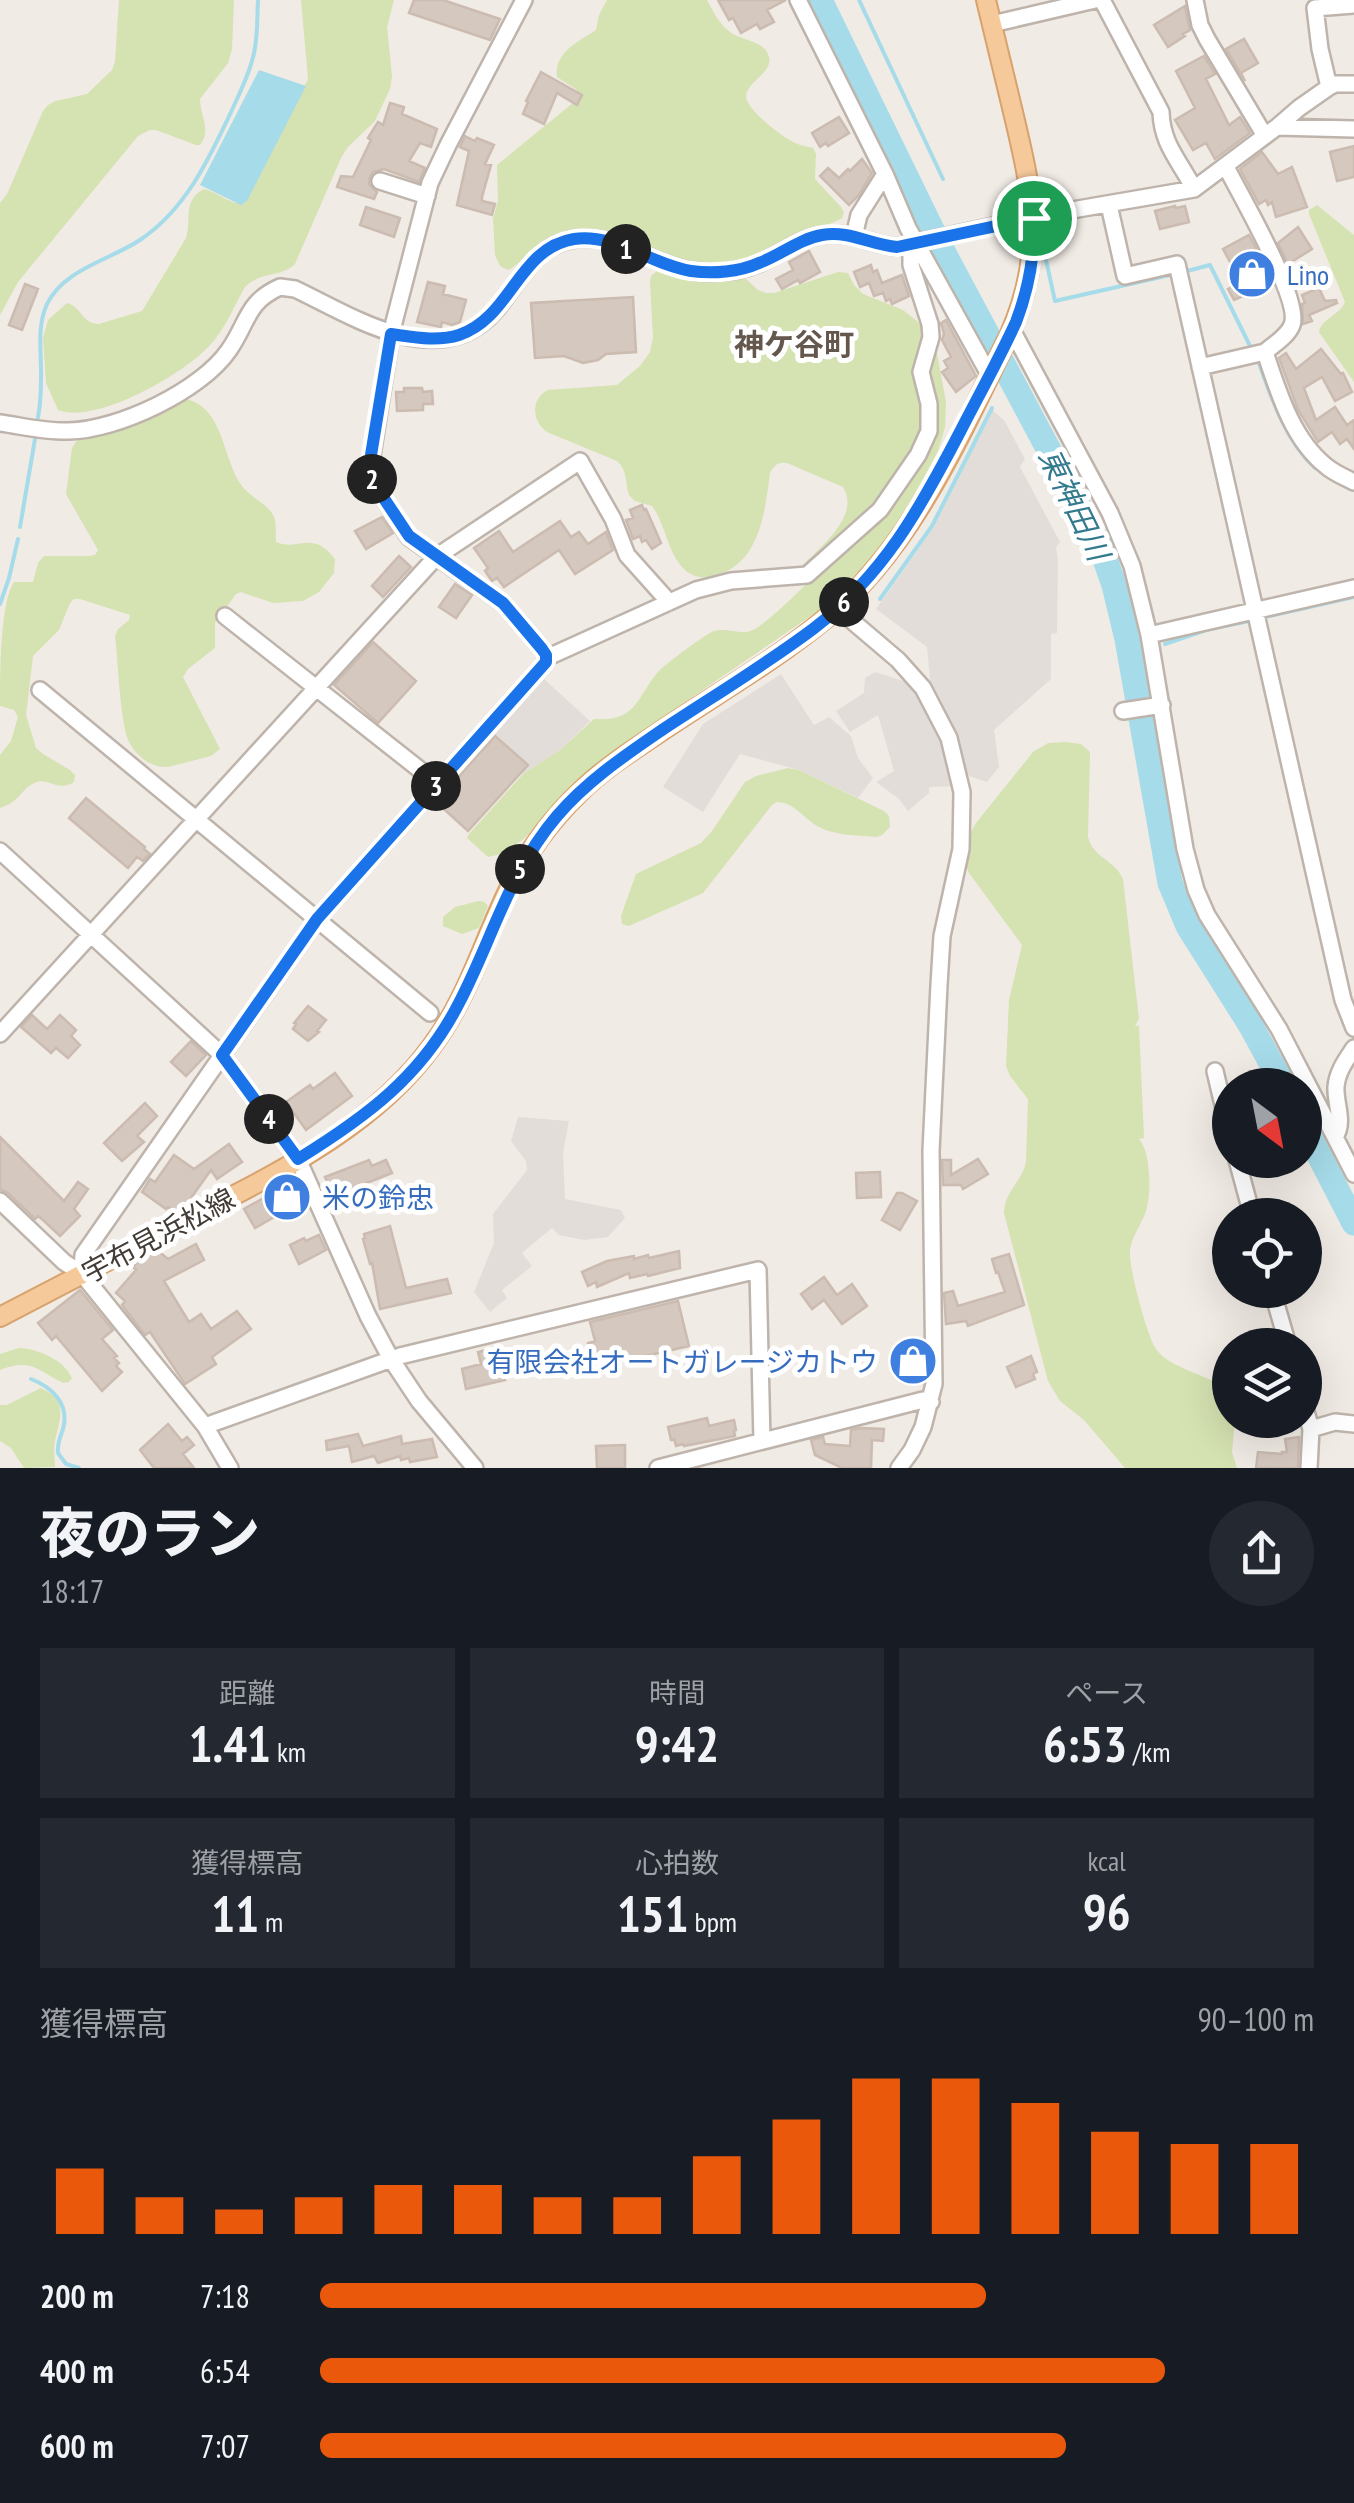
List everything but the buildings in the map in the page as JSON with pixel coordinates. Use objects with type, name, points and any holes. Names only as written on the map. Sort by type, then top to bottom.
[{"type":"main road","name":"宇布見浜松線","points":[[0,1317],[238,1194],[348,1128],[378,1105],[430,1050],[460,1001],[518,872],[544,832],[577,794],[615,762],[798,640],[838,608],[872,573],[914,517],[1010,333],[1029,278],[1034,218],[1026,164],[986,0]]},
{"type":"street","points":[[524,0],[438,164],[427,196],[391,334],[370,461],[371,475],[402,528],[417,544],[503,603],[546,658]]},
{"type":"street","points":[[798,0],[918,242],[990,374]]},
{"type":"street","points":[[992,24],[1098,0],[1161,112],[1162,130],[1194,189]]},
{"type":"street","points":[[1195,0],[1206,39],[1271,132]]},
{"type":"street","points":[[1329,87],[1315,8],[1354,5]]},
{"type":"street","points":[[0,423],[68,431],[106,425],[144,412],[178,393],[221,360],[256,302],[280,286],[296,289],[391,334],[436,339],[472,330],[492,314],[533,260],[560,243],[575,239],[606,241],[676,268],[709,272],[760,263],[818,235],[854,236],[897,247],[1194,189],[1329,87],[1354,84]]},
{"type":"street","points":[[1271,132],[1354,129]]},
{"type":"street","points":[[1200,367],[1265,352],[1293,322],[1285,285],[1226,167]]},
{"type":"street","points":[[854,236],[859,214],[885,174]]},
{"type":"street","points":[[380,181],[427,196]]},
{"type":"street","points":[[1109,205],[1125,276],[1177,264],[1343,1000],[1354,1028]]},
{"type":"street","points":[[82,1274],[83,1255],[317,919],[542,668],[546,658],[713,584],[808,575],[885,504],[929,431],[930,404],[921,372],[931,337],[930,324],[910,254],[918,242]]},
{"type":"street","points":[[1010,333],[1122,539],[1136,579],[1185,849],[1196,890],[1279,1028],[1354,1173]]},
{"type":"street","points":[[1265,352],[1283,402],[1304,443],[1327,468],[1354,482]]},
{"type":"street","points":[[0,1034],[436,556],[580,461],[614,519],[627,555],[668,602]]},
{"type":"street","points":[[1149,635],[1354,588]]},
{"type":"street","points":[[838,608],[898,660],[922,688],[949,738],[962,792],[961,848],[942,936],[939,985],[931,1151],[934,1370],[930,1402],[918,1437],[899,1468]]},
{"type":"street","points":[[225,616],[438,784]]},
{"type":"street","points":[[40,690],[430,1013]]},
{"type":"street","points":[[1123,711],[1160,705]]},
{"type":"street","points":[[0,850],[222,1055],[298,1159],[391,1359],[419,1401],[475,1468]]},
{"type":"street","points":[[1334,1136],[1340,1129],[1337,1080],[1354,1048]]},
{"type":"street","points":[[0,1202],[82,1274],[205,1426],[230,1468]]},
{"type":"street","points":[[205,1426],[391,1359],[758,1270],[762,1442]]},
{"type":"street","points":[[658,1468],[923,1400],[930,1402]]},
{"type":"street","points":[[1322,1427],[1347,1423]]},
{"type":"street","points":[[1309,1468],[1310,1438]]},
{"type":"shaded area","points":[[992,410],[1004,420],[1025,459],[1020,467],[1060,542],[1056,547],[1057,633],[1051,634],[1051,679],[994,730],[999,767],[987,782],[966,775],[955,736],[931,690],[927,647],[876,609],[934,527]]},
{"type":"shaded area","points":[[875,672],[910,683],[928,707],[943,740],[955,786],[929,787],[929,793],[908,811],[876,782],[894,771],[878,715],[850,732],[836,711],[864,693],[865,678]]},
{"type":"shaded area","points":[[781,674],[814,725],[829,717],[851,736],[858,758],[873,778],[858,798],[799,770],[740,754],[703,812],[663,787],[703,724]]},
{"type":"shaded area","points":[[543,678],[590,721],[560,750],[523,774],[486,742]]},
{"type":"shaded area","points":[[518,1117],[569,1121],[563,1153],[565,1199],[621,1210],[625,1218],[608,1237],[584,1240],[559,1235],[552,1228],[522,1253],[532,1266],[502,1290],[507,1298],[490,1312],[474,1292],[494,1243],[493,1214],[527,1170],[526,1161],[511,1141]]},
{"type":"green space","points":[[119,0],[234,0],[228,63],[200,99],[203,139],[196,145],[156,130],[138,136],[18,282],[0,315],[0,203],[48,105],[87,94],[112,70]]},
{"type":"green space","points":[[301,0],[394,0],[387,27],[390,89],[375,121],[341,158],[295,264],[245,287],[215,340],[160,383],[94,410],[58,410],[46,383],[43,338],[48,320],[67,303],[99,324],[142,311],[186,238],[190,205],[197,194],[204,189],[245,203],[308,79]]},
{"type":"green space","points":[[607,0],[707,0],[726,29],[763,47],[769,63],[747,91],[747,101],[778,132],[813,148],[815,179],[841,207],[842,218],[750,257],[712,265],[677,260],[620,239],[582,232],[563,234],[543,243],[508,270],[500,266],[495,255],[493,219],[498,201],[497,165],[579,98],[577,90],[557,77],[559,61],[596,30]]},
{"type":"green space","points":[[1317,205],[1354,235],[1354,382],[1319,332],[1345,302],[1309,214]]},
{"type":"green space","points":[[657,271],[691,278],[746,279],[766,293],[838,272],[848,273],[863,294],[903,310],[929,336],[937,353],[946,402],[945,427],[938,451],[906,512],[864,566],[818,611],[609,754],[570,787],[525,838],[502,854],[488,857],[467,838],[523,774],[560,750],[594,719],[619,717],[627,712],[658,672],[703,637],[719,630],[748,632],[768,619],[818,573],[802,566],[836,530],[847,509],[843,487],[787,463],[779,464],[770,473],[762,520],[750,549],[729,570],[698,577],[678,562],[652,506],[629,495],[625,473],[617,461],[542,427],[535,410],[538,399],[548,390],[617,385],[640,366],[650,352],[653,337],[650,282]]},
{"type":"green space","points":[[185,399],[198,404],[215,422],[240,483],[274,517],[276,542],[319,545],[335,559],[334,573],[319,592],[303,601],[273,603],[241,592],[236,594],[215,623],[215,648],[183,677],[220,749],[211,756],[168,767],[156,766],[141,757],[126,733],[115,636],[130,615],[74,599],[59,630],[33,656],[26,715],[36,748],[70,770],[75,775],[74,782],[63,786],[39,781],[0,808],[0,755],[11,741],[18,717],[14,710],[0,706],[2,640],[9,592],[14,582],[33,582],[44,556],[89,556],[98,550],[66,494],[72,448],[78,439]]},
{"type":"green space","points":[[1048,743],[1081,744],[1090,752],[1088,837],[1094,850],[1123,879],[1139,1019],[1135,1026],[1139,1026],[1144,1138],[1139,1139],[1149,1175],[1145,1214],[1130,1250],[1135,1285],[1156,1349],[1171,1362],[1212,1380],[1212,1438],[1233,1438],[1232,1452],[1237,1468],[1125,1468],[1084,1420],[1060,1401],[1048,1381],[1004,1213],[1026,1162],[1028,1099],[1006,1066],[1009,1000],[1022,945],[969,873],[966,848],[976,823],[1033,752]]},
{"type":"green space","points":[[788,768],[884,811],[890,827],[876,837],[832,832],[789,805],[777,802],[703,893],[629,926],[622,924],[621,916],[636,874],[701,843],[745,782]]},
{"type":"green space","points":[[479,901],[488,906],[479,928],[462,934],[443,926],[443,917],[455,907]]},
{"type":"green space","points":[[19,1348],[50,1357],[72,1378],[63,1383],[27,1365],[0,1370],[0,1354]]},
{"type":"green space","points":[[41,1388],[59,1404],[55,1467],[24,1468],[11,1448],[0,1441],[0,1405]]},
{"type":"water","points":[[259,70],[306,86],[247,201],[241,205],[200,185]]},
{"type":"waterway","points":[[38,418],[41,332],[47,304],[64,282],[156,228],[195,182],[247,75],[255,46],[258,0]]},
{"type":"waterway","name":"東神田川","points":[[820,0],[938,242],[1101,548],[1127,639],[1170,883],[1188,926],[1274,1068]]},
{"type":"waterway","points":[[859,0],[943,179]]},
{"type":"waterway","points":[[1046,260],[1055,301],[1170,275]]},
{"type":"waterway","points":[[1187,271],[1210,265],[1251,348]]},
{"type":"waterway","points":[[1259,363],[1288,433],[1315,468]]},
{"type":"waterway","name":"東神田川","points":[[1012,396],[1020,392]]},
{"type":"waterway","points":[[880,599],[932,526],[992,408]]},
{"type":"waterway","points":[[20,527],[35,439]]},
{"type":"waterway","points":[[0,604],[18,539]]},
{"type":"waterway","points":[[1265,617],[1354,597]]},
{"type":"waterway","points":[[1165,644],[1249,621]]},
{"type":"waterway","name":"東神田川","points":[[1322,1161],[1354,1223]]},
{"type":"waterway","points":[[31,1379],[58,1398],[64,1412],[58,1453],[66,1464],[79,1468]]},
{"type":"place","name":"Lino","points":[[1252,274]]},
{"type":"place","name":"米の鈴忠","points":[[287,1197]]},
{"type":"place","name":"有限会社オートガレージカトウ","points":[[913,1361]]},
{"type":"district","name":"神ケ谷町","points":[[794,343]]},
{"type":"route","points":[[1034,218],[1032,263],[1016,322],[924,502],[894,546],[861,586],[812,630],[615,762],[577,794],[526,858],[460,1001],[430,1050],[378,1105],[298,1159],[222,1055],[317,919],[546,662],[542,649],[503,603],[409,536],[373,482],[370,461],[391,334],[436,339],[472,330],[492,314],[533,260],[545,250],[575,239],[606,241],[676,268],[709,272],[760,263],[818,235],[847,234],[897,247],[1034,218]]}]
